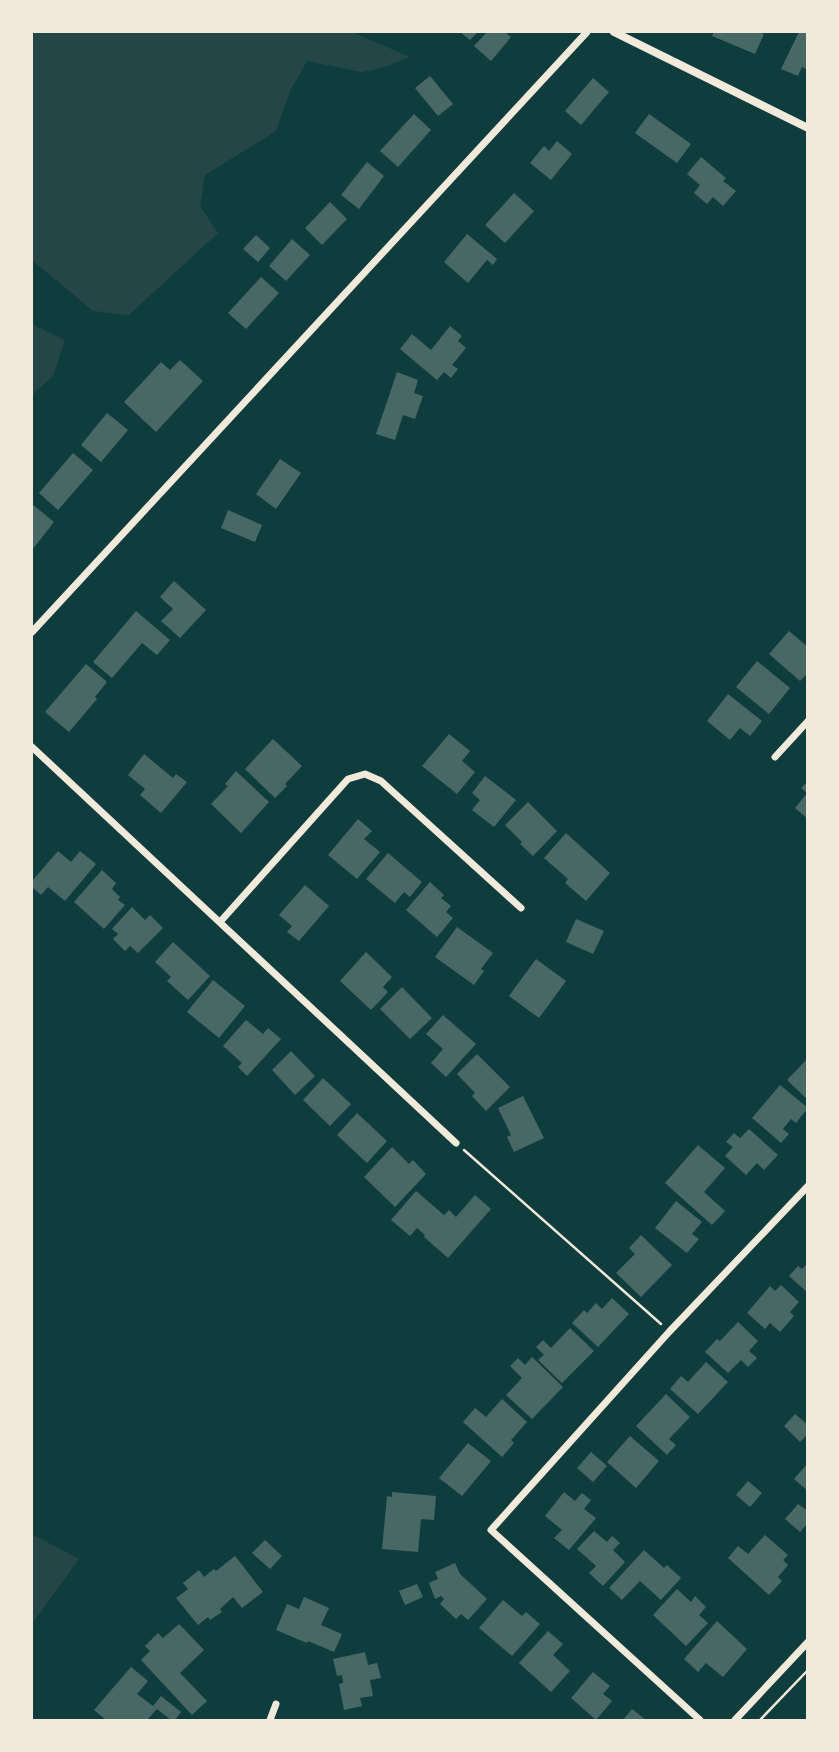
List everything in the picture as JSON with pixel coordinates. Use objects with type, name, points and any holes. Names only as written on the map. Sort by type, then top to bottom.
[{"type":"street","points":[[32,632],[587,32]]},
{"type":"street","points":[[614,32],[807,128]]},
{"type":"street","points":[[775,757],[807,721]]},
{"type":"street","points":[[32,747],[456,1143]]},
{"type":"street","points":[[220,922],[348,779],[365,774],[381,781],[521,908]]},
{"type":"street","points":[[700,1720],[491,1530],[669,1332],[807,1186]]},
{"type":"street","points":[[735,1720],[807,1642]]},
{"type":"street","points":[[270,1720],[276,1704]]},
{"type":"path","points":[[456,1143],[669,1332]]},
{"type":"path","points":[[760,1720],[807,1670]]},
{"type":"shaded area","points":[[32,32],[352,32],[410,57],[382,68],[361,72],[307,61],[290,91],[276,131],[205,175],[200,206],[218,233],[129,315],[93,311],[32,260]]},
{"type":"shaded area","points":[[32,324],[65,340],[53,376],[32,395]]},
{"type":"shaded area","points":[[32,1534],[79,1559],[32,1624]]},
{"type":"building","points":[[460,32],[478,32],[470,40]]},
{"type":"building","points":[[487,32],[505,32],[511,37],[491,61],[474,46]]},
{"type":"building","points":[[714,32],[764,34],[755,54],[712,36]]},
{"type":"building","points":[[799,32],[808,33],[808,70],[802,67],[798,76],[781,69]]},
{"type":"building","points":[[430,76],[453,104],[438,116],[415,88]]},
{"type":"building","points":[[593,78],[609,92],[581,125],[565,111]]},
{"type":"building","points":[[414,114],[431,130],[398,167],[380,151]]},
{"type":"building","points":[[649,114],[691,144],[677,163],[635,133]]},
{"type":"building","points":[[557,141],[572,154],[551,180],[530,163],[544,146],[549,151]]},
{"type":"building","points":[[701,157],[726,178],[723,181],[736,191],[723,206],[713,197],[707,204],[694,193],[700,185],[687,174]]},
{"type":"building","points":[[367,162],[384,176],[359,209],[341,195]]},
{"type":"building","points":[[514,193],[534,211],[505,243],[485,225]]},
{"type":"building","points":[[330,202],[347,219],[322,245],[305,228]]},
{"type":"building","points":[[467,234],[497,259],[493,265],[487,260],[468,283],[444,262]]},
{"type":"building","points":[[256,235],[270,248],[258,262],[243,249]]},
{"type":"building","points":[[292,239],[310,255],[286,281],[269,266]]},
{"type":"building","points":[[261,277],[279,293],[246,329],[228,313]]},
{"type":"building","points":[[450,326],[462,336],[458,341],[466,348],[452,365],[458,369],[451,378],[444,372],[437,380],[400,349],[412,334],[431,350]]},
{"type":"building","points":[[180,360],[203,381],[156,432],[124,402],[161,362],[170,370]]},
{"type":"building","points":[[397,372],[418,380],[414,393],[423,396],[415,419],[403,415],[395,440],[376,434]]},
{"type":"building","points":[[107,413],[128,430],[101,462],[81,445]]},
{"type":"building","points":[[73,453],[93,470],[58,510],[39,493]]},
{"type":"building","points":[[280,459],[301,473],[276,509],[256,494]]},
{"type":"building","points":[[32,504],[54,522],[32,550]]},
{"type":"building","points":[[228,510],[262,525],[255,542],[221,528]]},
{"type":"building","points":[[174,581],[206,610],[180,638],[161,621],[173,609],[160,597]]},
{"type":"building","points":[[136,611],[170,640],[157,655],[142,643],[112,678],[93,662]]},
{"type":"building","points":[[789,631],[808,647],[808,673],[800,681],[769,654]]},
{"type":"building","points":[[757,661],[790,688],[769,714],[736,687]]},
{"type":"building","points":[[86,664],[107,682],[95,697],[97,699],[69,732],[45,712]]},
{"type":"building","points":[[728,694],[762,721],[750,736],[740,728],[730,740],[707,721]]},
{"type":"building","points":[[449,734],[470,751],[462,761],[475,772],[457,794],[422,766]]},
{"type":"building","points":[[273,739],[302,766],[275,798],[245,769]]},
{"type":"building","points":[[144,754],[173,778],[176,774],[187,782],[161,813],[140,795],[145,789],[128,775]]},
{"type":"building","points":[[236,771],[269,802],[241,833],[211,804],[228,786],[225,784]]},
{"type":"building","points":[[485,776],[516,800],[494,827],[472,810],[480,800],[472,793]]},
{"type":"building","points":[[808,781],[808,819],[795,808],[807,793],[801,788]]},
{"type":"building","points":[[528,802],[557,831],[533,856],[505,825]]},
{"type":"building","points":[[358,819],[372,831],[364,839],[380,852],[357,879],[328,855]]},
{"type":"building","points":[[566,833],[610,873],[586,901],[565,883],[568,879],[544,858]]},
{"type":"building","points":[[58,851],[71,862],[80,851],[96,864],[65,901],[48,887],[41,895],[32,887],[32,881]]},
{"type":"building","points":[[388,853],[422,882],[410,897],[404,892],[395,903],[366,879]]},
{"type":"building","points":[[102,870],[116,883],[112,889],[120,897],[118,900],[125,905],[104,929],[74,902]]},
{"type":"building","points":[[430,882],[444,895],[441,898],[451,906],[446,912],[453,918],[437,937],[406,910]]},
{"type":"building","points":[[305,885],[329,906],[299,941],[287,932],[292,926],[279,915]]},
{"type":"building","points":[[132,907],[145,920],[150,915],[163,928],[138,953],[130,946],[125,951],[113,939],[118,934],[112,929]]},
{"type":"building","points":[[576,919],[604,931],[593,954],[566,942]]},
{"type":"building","points":[[457,927],[493,953],[481,969],[484,971],[474,985],[435,957]]},
{"type":"building","points":[[173,942],[210,976],[188,1000],[167,981],[171,977],[155,962]]},
{"type":"building","points":[[366,952],[392,977],[383,987],[388,992],[371,1010],[340,981]]},
{"type":"building","points":[[536,959],[566,981],[539,1018],[509,996]]},
{"type":"building","points":[[213,980],[245,1006],[219,1038],[187,1012]]},
{"type":"building","points":[[402,987],[432,1018],[410,1039],[380,1009]]},
{"type":"building","points":[[443,1015],[476,1044],[446,1077],[431,1063],[443,1049],[426,1034]]},
{"type":"building","points":[[246,1020],[263,1034],[268,1028],[281,1039],[247,1076],[238,1067],[242,1063],[223,1046]]},
{"type":"building","points":[[291,1051],[315,1076],[295,1095],[272,1070]]},
{"type":"building","points":[[477,1054],[510,1087],[486,1111],[472,1096],[475,1093],[457,1074]]},
{"type":"building","points":[[808,1058],[808,1100],[787,1080]]},
{"type":"building","points":[[323,1078],[351,1104],[330,1126],[303,1100]]},
{"type":"building","points":[[780,1085],[808,1108],[796,1123],[791,1119],[783,1129],[789,1134],[781,1143],[752,1118]]},
{"type":"building","points":[[523,1096],[544,1138],[514,1152],[507,1137],[511,1135],[498,1108]]},
{"type":"building","points":[[357,1113],[387,1141],[367,1163],[337,1135]]},
{"type":"building","points":[[749,1129],[778,1155],[764,1170],[757,1163],[746,1175],[725,1156],[733,1147],[726,1142],[734,1133],[740,1138]]},
{"type":"building","points":[[698,1145],[725,1168],[704,1192],[725,1211],[712,1225],[665,1183]]},
{"type":"building","points":[[392,1147],[409,1164],[413,1160],[426,1174],[395,1207],[364,1177]]},
{"type":"building","points":[[416,1191],[444,1215],[449,1210],[456,1217],[475,1195],[491,1209],[448,1258],[417,1228],[410,1236],[391,1220]]},
{"type":"building","points":[[676,1201],[702,1222],[692,1234],[699,1239],[687,1253],[655,1228]]},
{"type":"building","points":[[641,1235],[672,1265],[641,1297],[616,1273],[635,1254],[629,1248]]},
{"type":"building","points":[[808,1263],[808,1293],[789,1276],[798,1266],[802,1269]]},
{"type":"building","points":[[781,1285],[799,1302],[790,1312],[794,1316],[780,1332],[770,1323],[765,1329],[747,1313],[770,1286],[775,1291]]},
{"type":"building","points":[[612,1298],[629,1314],[598,1347],[572,1323],[584,1310],[587,1313],[596,1303],[602,1309]]},
{"type":"building","points":[[738,1322],[758,1341],[749,1351],[757,1358],[748,1367],[741,1360],[728,1373],[705,1352]]},
{"type":"building","points":[[570,1328],[594,1351],[562,1383],[538,1360],[544,1355],[536,1347],[543,1340],[551,1348]]},
{"type":"building","points":[[532,1357],[563,1387],[532,1419],[506,1395],[522,1378],[510,1366],[518,1358],[525,1365]]},
{"type":"building","points":[[706,1362],[728,1382],[698,1414],[670,1389],[681,1376],[688,1382]]},
{"type":"building","points":[[666,1394],[690,1417],[669,1439],[676,1445],[667,1455],[636,1426]]},
{"type":"building","points":[[502,1399],[527,1422],[511,1440],[514,1443],[502,1457],[463,1422],[475,1408],[486,1417]]},
{"type":"building","points":[[795,1414],[808,1425],[808,1434],[800,1442],[784,1426]]},
{"type":"building","points":[[630,1436],[659,1461],[636,1488],[607,1462]]},
{"type":"building","points":[[468,1443],[491,1461],[462,1496],[439,1478]]},
{"type":"building","points":[[591,1452],[607,1466],[593,1482],[577,1468]]},
{"type":"building","points":[[808,1463],[808,1491],[794,1479]]},
{"type":"building","points":[[748,1481],[762,1493],[750,1507],[736,1495]]},
{"type":"building","points":[[392,1492],[436,1496],[434,1520],[421,1519],[418,1552],[382,1549],[387,1496],[392,1497]]},
{"type":"building","points":[[564,1492],[575,1501],[582,1493],[591,1500],[584,1509],[596,1518],[569,1550],[554,1538],[562,1530],[545,1516]]},
{"type":"building","points":[[798,1504],[808,1511],[808,1523],[800,1532],[785,1519]]},
{"type":"building","points":[[594,1531],[607,1542],[612,1536],[620,1543],[613,1550],[625,1562],[603,1586],[589,1573],[596,1566],[577,1549]]},
{"type":"building","points":[[765,1535],[788,1555],[783,1560],[788,1565],[778,1577],[782,1581],[769,1595],[728,1558],[738,1546],[748,1554]]},
{"type":"building","points":[[265,1540],[282,1556],[270,1569],[252,1553]]},
{"type":"building","points":[[644,1550],[664,1568],[667,1565],[681,1578],[661,1600],[640,1581],[622,1600],[609,1588]]},
{"type":"building","points":[[235,1556],[263,1592],[242,1608],[233,1597],[220,1609],[222,1612],[210,1620],[208,1617],[198,1625],[176,1598],[188,1589],[183,1583],[199,1570],[204,1577],[214,1569],[216,1571]]},
{"type":"building","points":[[455,1563],[460,1574],[487,1599],[468,1620],[461,1614],[456,1619],[440,1604],[444,1599],[441,1596],[435,1599],[429,1583],[438,1579],[435,1572]]},
{"type":"building","points":[[417,1584],[423,1597],[405,1605],[399,1591]]},
{"type":"building","points":[[677,1589],[691,1602],[695,1596],[706,1607],[699,1615],[708,1623],[686,1646],[653,1615]]},
{"type":"building","points":[[304,1597],[329,1608],[321,1625],[342,1634],[334,1652],[276,1630],[287,1604],[299,1609]]},
{"type":"building","points":[[503,1600],[522,1616],[526,1612],[540,1624],[512,1656],[479,1628]]},
{"type":"building","points":[[717,1621],[747,1649],[723,1677],[706,1663],[698,1672],[684,1659]]},
{"type":"building","points":[[179,1624],[204,1650],[180,1673],[207,1701],[192,1715],[141,1660],[150,1651],[145,1646],[158,1633],[163,1638]]},
{"type":"building","points":[[548,1631],[563,1644],[553,1655],[570,1671],[551,1692],[519,1663]]},
{"type":"building","points":[[365,1652],[368,1665],[377,1663],[381,1678],[370,1680],[373,1696],[360,1698],[362,1706],[344,1710],[339,1684],[343,1683],[342,1675],[337,1676],[333,1659]]},
{"type":"building","points":[[131,1667],[148,1681],[137,1694],[153,1706],[161,1696],[181,1712],[175,1720],[157,1709],[147,1720],[106,1720],[94,1710]]},
{"type":"building","points":[[593,1672],[610,1686],[603,1694],[612,1701],[596,1720],[571,1698]]},
{"type":"building","points":[[632,1709],[646,1720],[623,1720]]}]
